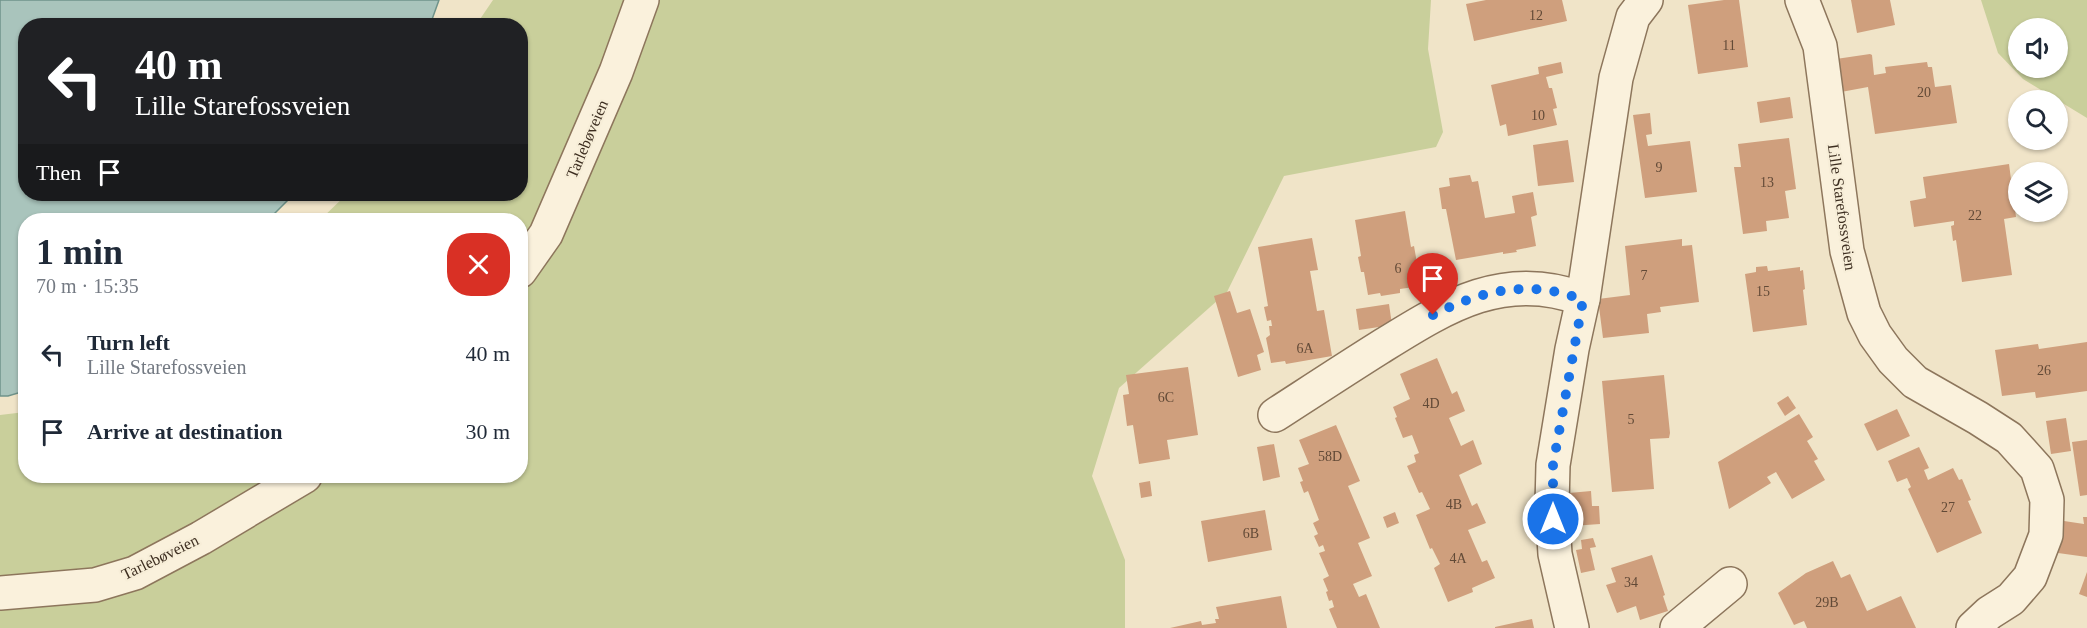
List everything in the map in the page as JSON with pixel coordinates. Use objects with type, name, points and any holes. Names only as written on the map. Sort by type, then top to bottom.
[{"type":"street","name":"Tarlebøveien","points":[[528,260],[546,234],[616,72],[642,0]]},
{"type":"street","points":[[1572,628],[1555,554],[1552,505],[1553,465],[1583,300],[1616,78],[1633,17],[1646,0]]},
{"type":"street","name":"Lille Starefossveien","points":[[1802,0],[1820,46],[1846,251],[1864,314],[1875,335],[1893,360],[1915,382],[2009,438],[2037,470],[2047,500],[2046,535],[2030,577],[2011,599],[1989,613],[1973,628]]},
{"type":"street","points":[[1275,415],[1425,320],[1461,301],[1496,292],[1534,289],[1563,292],[1583,300]]},
{"type":"street","name":"Tarlebøveien","points":[[0,593],[95,585],[135,573],[201,538],[293,483]]},
{"type":"street","points":[[1677,628],[1730,584]]},
{"type":"green space","points":[[493,0],[1431,0],[1428,49],[1443,132],[1436,147],[1284,176],[1227,292],[1119,388],[1092,476],[1125,560],[1125,628],[0,628],[0,415],[18,413],[18,483],[528,483],[528,213],[327,213],[340,201],[528,201],[528,18],[481,18]]},
{"type":"green space","points":[[1981,0],[2087,0],[2087,118],[2068,106],[2068,90],[2041,90],[2022,78],[2068,78],[2068,18],[2008,18],[2008,63],[1998,53]]},
{"type":"water","points":[[0,0],[439,0],[433,18],[18,18],[18,201],[287,201],[275,213],[18,213],[18,393],[0,396]]},
{"type":"building","points":[[1486,0],[1562,0],[1567,21],[1474,41],[1466,4]]},
{"type":"building","points":[[1739,0],[1748,67],[1698,74],[1688,5]]},
{"type":"building","points":[[1851,0],[1890,0],[1895,25],[1857,33]]},
{"type":"building","points":[[1870,54],[1874,75],[1886,73],[1885,67],[1927,62],[1928,67],[1932,67],[1935,87],[1951,85],[1957,123],[1875,134],[1868,87],[1841,92],[1836,59]]},
{"type":"building","points":[[1561,62],[1563,73],[1546,77],[1549,88],[1552,88],[1557,108],[1553,109],[1557,125],[1508,136],[1506,124],[1500,126],[1491,85],[1539,74],[1538,67]]},
{"type":"building","points":[[1790,97],[1793,118],[1760,123],[1757,102]]},
{"type":"building","points":[[1650,113],[1652,134],[1646,135],[1648,146],[1690,141],[1697,192],[1645,198],[1633,115]]},
{"type":"building","points":[[1789,138],[1796,189],[1785,191],[1789,218],[1766,221],[1767,231],[1743,234],[1734,167],[1741,167],[1738,144]]},
{"type":"building","points":[[1568,140],[1574,182],[1538,186],[1533,145]]},
{"type":"building","points":[[2008,164],[2008,218],[2004,219],[2012,275],[1962,282],[1956,240],[1953,241],[1951,226],[1954,225],[1954,221],[1914,227],[1910,201],[1926,198],[1923,177]]},
{"type":"building","points":[[1470,175],[1472,182],[1478,181],[1485,218],[1515,213],[1512,196],[1533,192],[1537,215],[1531,217],[1536,246],[1516,250],[1517,252],[1503,254],[1503,252],[1456,260],[1446,209],[1442,209],[1439,188],[1450,186],[1449,178]]},
{"type":"building","points":[[1405,211],[1421,286],[1400,289],[1400,293],[1381,296],[1380,293],[1368,295],[1364,272],[1361,272],[1358,257],[1361,256],[1355,220]]},
{"type":"building","points":[[1312,238],[1318,270],[1310,271],[1317,311],[1324,310],[1332,356],[1286,364],[1285,361],[1271,363],[1266,338],[1270,335],[1269,326],[1272,326],[1271,320],[1267,321],[1264,307],[1268,306],[1258,247]]},
{"type":"building","points":[[1682,239],[1682,246],[1692,245],[1699,302],[1660,307],[1661,312],[1647,314],[1649,333],[1603,338],[1598,299],[1630,295],[1625,246]]},
{"type":"building","points":[[1767,266],[1768,271],[1800,267],[1800,271],[1803,270],[1807,325],[1753,332],[1745,274],[1756,272],[1756,267]]},
{"type":"building","points":[[1230,291],[1237,313],[1250,309],[1264,352],[1257,355],[1261,370],[1238,377],[1214,296]]},
{"type":"building","points":[[1389,304],[1392,325],[1359,330],[1356,309]]},
{"type":"building","points":[[2087,342],[2087,391],[2036,398],[2035,392],[2002,396],[1995,350],[2038,344],[2039,349]]},
{"type":"building","points":[[1437,358],[1452,394],[1457,391],[1465,411],[1449,418],[1461,446],[1473,440],[1482,464],[1459,475],[1472,506],[1477,503],[1486,523],[1468,530],[1482,562],[1487,560],[1495,578],[1472,588],[1473,592],[1448,602],[1434,568],[1440,564],[1432,548],[1430,549],[1416,515],[1430,509],[1422,492],[1419,493],[1407,466],[1416,462],[1414,455],[1419,453],[1412,435],[1403,438],[1393,407],[1410,399],[1400,374]]},
{"type":"building","points":[[1188,367],[1198,435],[1167,440],[1170,459],[1139,464],[1133,425],[1127,426],[1123,395],[1129,394],[1126,375]]},
{"type":"building","points":[[1664,375],[1670,433],[1669,438],[1650,439],[1654,489],[1612,492],[1602,381]]},
{"type":"building","points":[[1788,396],[1796,408],[1785,416],[1777,403]]},
{"type":"building","points":[[1897,409],[1910,436],[1877,451],[1864,424]]},
{"type":"building","points":[[1799,414],[1813,437],[1807,441],[1818,459],[1814,461],[1825,480],[1792,499],[1776,472],[1767,477],[1771,483],[1729,509],[1718,462]]},
{"type":"building","points":[[2066,418],[2071,451],[2051,454],[2046,421]]},
{"type":"building","points":[[1336,425],[1360,481],[1348,486],[1370,538],[1358,543],[1372,576],[1353,584],[1359,597],[1366,594],[1380,628],[1337,628],[1329,609],[1334,607],[1332,600],[1329,601],[1323,579],[1329,576],[1319,553],[1325,551],[1323,545],[1319,547],[1314,536],[1318,534],[1313,523],[1319,520],[1308,491],[1304,493],[1300,482],[1303,481],[1298,468],[1309,464],[1299,440]]},
{"type":"building","points":[[2087,440],[2087,495],[2080,496],[2072,442]]},
{"type":"building","points":[[1274,444],[1280,477],[1263,481],[1257,447]]},
{"type":"building","points":[[1919,447],[1929,468],[1924,470],[1928,480],[1953,468],[1959,480],[1962,479],[1971,500],[1968,501],[1982,533],[1937,553],[1908,489],[1911,487],[1907,478],[1897,482],[1888,461]]},
{"type":"building","points":[[1150,481],[1152,496],[1141,498],[1139,483]]},
{"type":"building","points":[[1591,491],[1592,506],[1599,506],[1600,524],[1572,526],[1569,493]]},
{"type":"building","points":[[1265,510],[1272,550],[1208,562],[1201,521]]},
{"type":"building","points":[[1395,512],[1399,523],[1387,528],[1383,517]]},
{"type":"building","points":[[2083,517],[2087,517],[2087,557],[2058,553],[2064,521],[2084,524]]},
{"type":"building","points":[[1593,538],[1596,547],[1590,548],[1595,570],[1581,573],[1576,550],[1582,549],[1581,540]]},
{"type":"building","points":[[1652,555],[1668,611],[1640,620],[1636,606],[1617,613],[1606,585],[1616,582],[1611,568]]},
{"type":"building","points":[[1833,561],[1841,578],[1850,574],[1867,611],[1901,596],[1916,628],[1807,628],[1804,621],[1794,625],[1778,593],[1806,573]]},
{"type":"building","points":[[2087,572],[2087,597],[2079,594]]},
{"type":"building","points":[[1281,596],[1287,628],[1170,628],[1201,621],[1202,625],[1216,623],[1215,619],[1219,619],[1216,607]]},
{"type":"building","points":[[1532,619],[1534,628],[1495,628],[1495,627]]},
{"type":"route","points":[[1433,315],[1461,301],[1486,293],[1506,290],[1548,290],[1563,292],[1583,300],[1572,349],[1553,465],[1553,519]]}]
